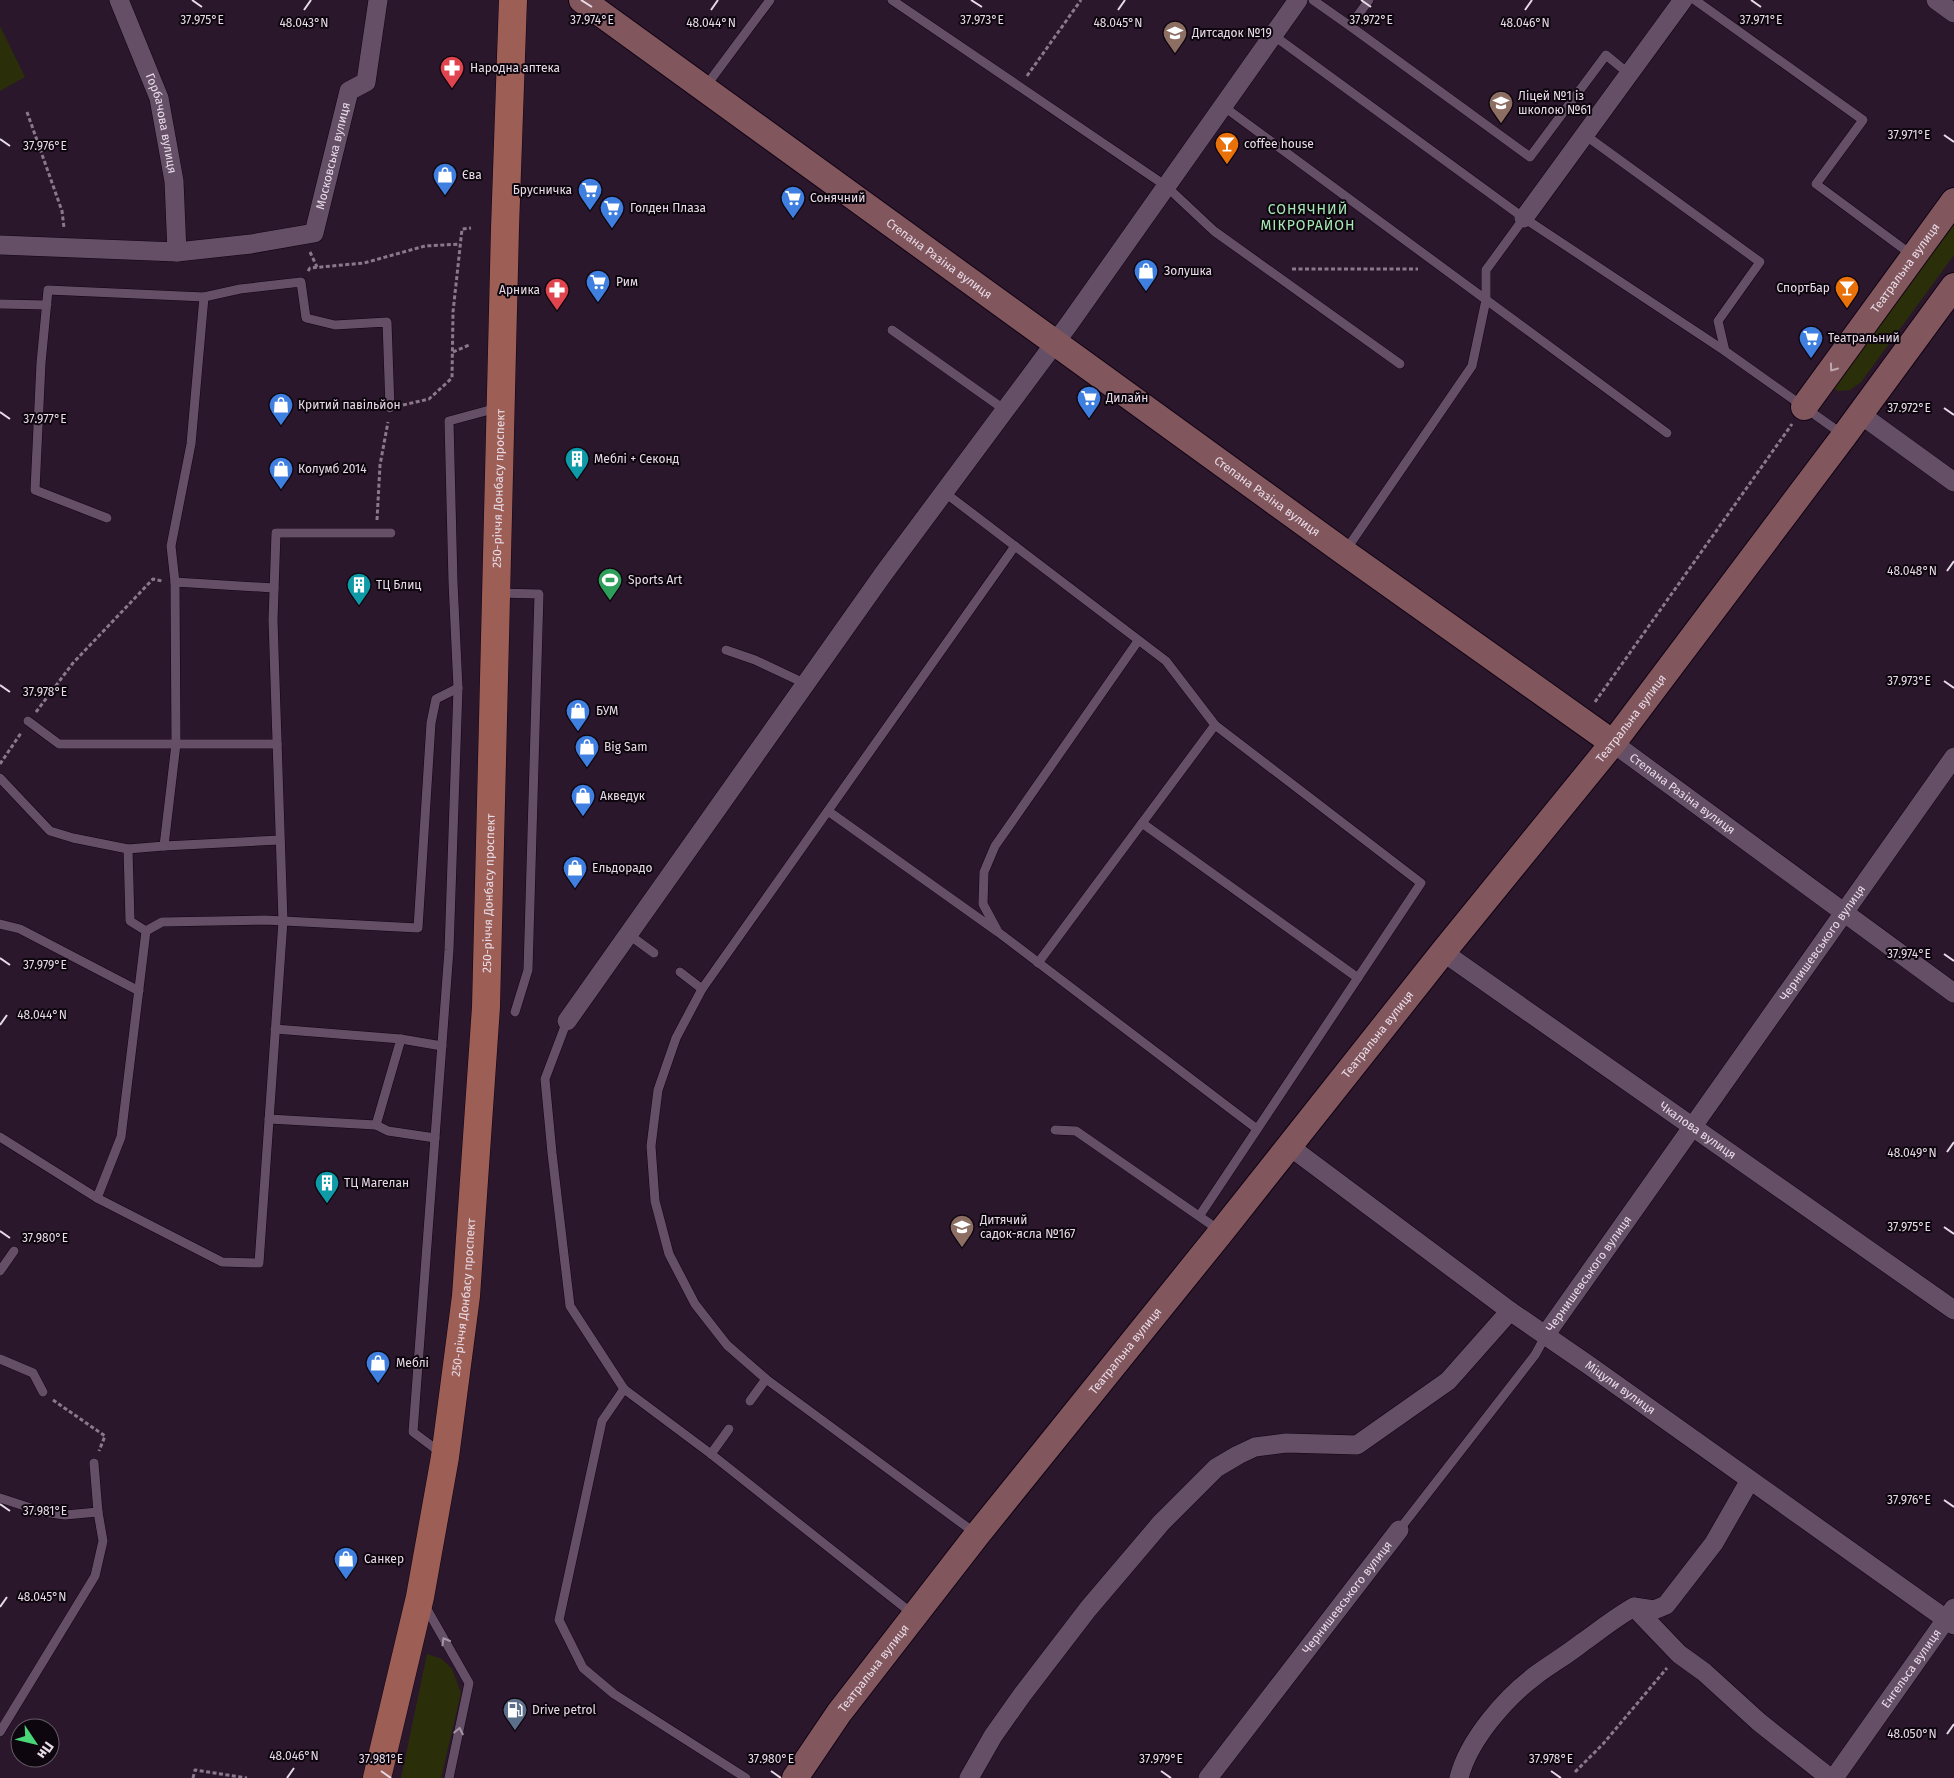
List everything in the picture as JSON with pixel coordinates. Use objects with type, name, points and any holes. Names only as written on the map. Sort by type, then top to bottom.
[{"type":"main road","name":"250-річчя Донбасу проспект","points":[[377,1778],[420,1597],[445,1457],[466,1296],[486,1008],[513,0]]},
{"type":"street","name":"Горбачова вулиця","points":[[120,0],[159,98],[174,181],[177,252]]},
{"type":"street","name":"Московська вулиця","points":[[177,252],[251,244],[314,233],[349,91],[366,82],[378,0]]},
{"type":"street","name":"Степана Разіна вулиця","points":[[582,0],[1344,552],[1613,743],[1954,993]]},
{"type":"street","points":[[567,1021],[806,684],[1055,342],[1298,0]]},
{"type":"street","points":[[1524,218],[1683,0]]},
{"type":"street","points":[[1936,0],[1954,13]]},
{"type":"street","name":"Театральна вулиця","points":[[1804,407],[1954,201]]},
{"type":"street","points":[[0,245],[177,252]]},
{"type":"street","name":"Театральна вулиця","points":[[795,1778],[840,1713],[916,1617],[977,1535],[1222,1231],[1443,952],[1613,743],[1844,436],[1954,286]]},
{"type":"street","points":[[1860,414],[1954,482]]},
{"type":"street","name":"Чернишевського вулиця","points":[[1546,1334],[1954,757]]},
{"type":"street","name":"Чкалова вулиця","points":[[1443,952],[1954,1310]]},
{"type":"street","name":"Міцули вулиця","points":[[1289,1146],[1510,1312],[1546,1334],[1750,1480],[1952,1618]]},
{"type":"street","points":[[969,1778],[993,1736],[1088,1609],[1161,1523],[1216,1468],[1256,1447],[1286,1443],[1357,1446],[1448,1381],[1510,1312]]},
{"type":"street","points":[[1459,1778],[1461,1769],[1475,1741],[1494,1715],[1534,1676],[1634,1607],[1654,1610],[1666,1605],[1714,1543],[1750,1480]]},
{"type":"street","name":"Чернишевського вулиця","points":[[1208,1778],[1399,1530]]},
{"type":"street","points":[[1634,1607],[1679,1654],[1704,1672],[1758,1722],[1832,1778]]},
{"type":"street","name":"Енгельса вулиця","points":[[1832,1778],[1952,1618]]},
{"type":"lane","points":[[704,88],[770,0]]},
{"type":"lane","points":[[892,0],[906,4],[1019,86],[1166,186],[1214,230],[1400,364]]},
{"type":"lane","points":[[1313,0],[1530,157],[1606,54],[1630,74]]},
{"type":"lane","points":[[1350,26],[1369,0]]},
{"type":"lane","points":[[1695,0],[1863,120],[1816,184],[1914,256]]},
{"type":"lane","points":[[1273,35],[1524,218],[1726,351],[1844,436]]},
{"type":"lane","points":[[1223,106],[1667,432]]},
{"type":"lane","points":[[1585,136],[1760,262],[1718,321],[1726,351]]},
{"type":"lane","points":[[1344,552],[1472,366],[1486,300],[1486,270],[1524,218]]},
{"type":"lane","points":[[107,518],[36,490],[40,363],[48,290],[204,297],[240,289],[301,282],[306,318],[335,325],[387,322],[390,408]]},
{"type":"lane","points":[[164,846],[176,744],[175,582],[171,546],[191,444],[204,297]]},
{"type":"lane","points":[[0,304],[46,305]]},
{"type":"lane","points":[[892,330],[1005,410]]},
{"type":"lane","points":[[445,1457],[413,1432],[449,950],[458,688],[449,421],[501,406]]},
{"type":"lane","points":[[944,492],[1138,642],[1166,661],[1215,725],[1421,883],[1200,1215]]},
{"type":"lane","points":[[0,1138],[97,1198],[222,1262],[258,1263],[283,921],[273,620],[276,533],[391,533]]},
{"type":"lane","points":[[977,1535],[766,1379],[727,1345],[695,1304],[669,1254],[655,1201],[651,1146],[658,1090],[676,1038],[702,989],[1015,546]]},
{"type":"lane","points":[[175,582],[274,588]]},
{"type":"lane","points":[[496,593],[539,594],[528,970],[515,1012]]},
{"type":"lane","points":[[998,932],[983,904],[984,872],[995,846],[1138,642]]},
{"type":"lane","points":[[726,650],[755,660],[806,684]]},
{"type":"lane","points":[[146,931],[162,922],[283,921],[418,928],[431,723],[436,699],[458,688]]},
{"type":"lane","points":[[28,721],[59,744],[277,744]]},
{"type":"lane","points":[[1038,962],[1215,725]]},
{"type":"lane","points":[[0,778],[50,830],[74,838],[128,849],[280,840]]},
{"type":"lane","points":[[828,811],[998,932],[1257,1129]]},
{"type":"lane","points":[[1142,823],[1358,978]]},
{"type":"lane","points":[[128,849],[130,921],[146,931]]},
{"type":"lane","points":[[0,924],[20,929],[139,991]]},
{"type":"lane","points":[[97,1198],[121,1137],[146,931]]},
{"type":"lane","points":[[628,934],[654,953]]},
{"type":"lane","points":[[680,972],[702,989]]},
{"type":"lane","points":[[567,1021],[545,1079],[570,1306],[624,1389],[711,1454],[916,1617]]},
{"type":"lane","points":[[275,1029],[401,1039],[442,1046]]},
{"type":"lane","points":[[376,1126],[401,1039]]},
{"type":"lane","points":[[269,1119],[376,1126],[388,1131],[435,1138]]},
{"type":"lane","points":[[1055,1130],[1076,1131],[1222,1231]]},
{"type":"lane","points":[[0,1271],[14,1251]]},
{"type":"lane","name":"Чернишевського вулиця","points":[[1399,1530],[1535,1354],[1546,1334]]},
{"type":"lane","points":[[0,1359],[33,1373],[43,1392]]},
{"type":"lane","points":[[750,1401],[766,1379]]},
{"type":"lane","points":[[624,1389],[602,1421],[559,1620],[584,1668],[608,1689],[746,1778]]},
{"type":"lane","points":[[711,1454],[729,1430]]},
{"type":"lane","points":[[0,1732],[95,1576],[103,1542],[98,1512],[94,1463]]},
{"type":"lane","points":[[0,1498],[43,1512],[65,1516],[98,1512]]},
{"type":"lane","points":[[420,1597],[469,1683],[449,1778]]},
{"type":"path","points":[[1019,86],[1081,0]]},
{"type":"path","points":[[27,112],[62,211],[67,249]]},
{"type":"path","points":[[378,515],[380,464],[390,408],[429,399],[452,378],[453,312],[460,244],[462,229],[471,228]]},
{"type":"path","points":[[301,282],[310,268],[364,263],[425,246],[460,244]]},
{"type":"path","points":[[1267,269],[1444,269]]},
{"type":"path","points":[[453,352],[469,345]]},
{"type":"path","points":[[1581,721],[1804,407]]},
{"type":"path","points":[[0,764],[28,721],[73,663],[154,579],[175,582]]},
{"type":"path","points":[[43,1392],[105,1436]]},
{"type":"path","points":[[1575,1772],[1603,1744],[1679,1654]]},
{"type":"path","points":[[192,1778],[195,1770],[247,1778]]},
{"type":"green space","points":[[0,26],[25,77],[0,91]]},
{"type":"green space","points":[[1954,218],[1954,255],[1861,382],[1850,390],[1838,391],[1833,387]]},
{"type":"green space","points":[[427,1654],[442,1659],[452,1669],[461,1693],[441,1778],[401,1778]]},
{"type":"place","name":"Дитсадок №19","points":[[1175,54]]},
{"type":"place","name":"Народна аптека","points":[[452,89]]},
{"type":"place","name":"Ліцей №1 із школою №61","points":[[1501,124]]},
{"type":"place","name":"coffee house","points":[[1227,165]]},
{"type":"place","name":"Єва","points":[[445,196]]},
{"type":"place","name":"Брусничка","points":[[590,211]]},
{"type":"place","name":"Сонячний","points":[[793,219]]},
{"type":"place","name":"Голден Плаза","points":[[612,229]]},
{"type":"place","name":"Золушка","points":[[1146,292]]},
{"type":"place","name":"Рим","points":[[598,303]]},
{"type":"place","name":"СпортБар","points":[[1847,309]]},
{"type":"place","name":"Арника","points":[[557,311]]},
{"type":"place","name":"Театральний","points":[[1811,359]]},
{"type":"place","name":"Дилайн","points":[[1089,419]]},
{"type":"place","name":"Критий павільйон","points":[[281,426]]},
{"type":"place","name":"Меблі + Секонд","points":[[577,480]]},
{"type":"place","name":"Колумб 2014","points":[[281,490]]},
{"type":"place","name":"Sports Art","points":[[610,601]]},
{"type":"place","name":"ТЦ Блиц","points":[[359,606]]},
{"type":"place","name":"БУМ","points":[[578,732]]},
{"type":"place","name":"Big Sam","points":[[587,768]]},
{"type":"place","name":"Акведук","points":[[583,817]]},
{"type":"place","name":"Ельдорадо","points":[[575,889]]},
{"type":"place","name":"ТЦ Магелан","points":[[327,1204]]},
{"type":"place","name":"Дитячий садок-ясла №167","points":[[962,1248]]},
{"type":"place","name":"Меблі","points":[[378,1384]]},
{"type":"place","name":"Санкер","points":[[346,1580]]},
{"type":"place","name":"Drive petrol","points":[[515,1731]]},
{"type":"district","name":"СОНЯЧНИЙ МІКРОРАЙОН","points":[[1308,217]]}]
